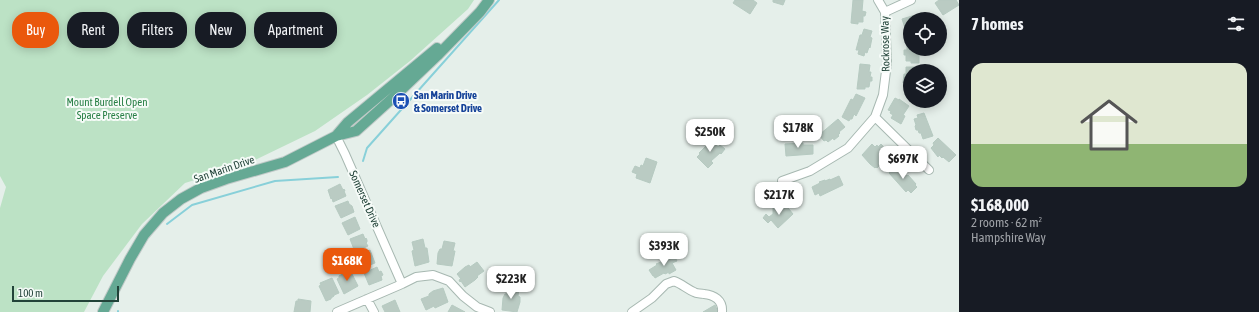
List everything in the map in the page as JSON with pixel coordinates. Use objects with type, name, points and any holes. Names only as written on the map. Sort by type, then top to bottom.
[{"type":"main road","name":"San Marin Drive","points":[[336,136],[348,122],[435,50],[463,22],[481,0]]},
{"type":"main road","name":"San Marin Drive","points":[[102,312],[144,235],[163,213],[181,199],[201,188],[226,179],[285,162],[336,136],[356,131],[437,56],[480,12],[489,0]]},
{"type":"street","name":"Rockrose Way","points":[[782,181],[810,171],[848,148],[875,118],[883,95],[887,63],[884,12],[878,0]]},
{"type":"street","points":[[884,12],[911,0]]},
{"type":"street","points":[[875,118],[929,170]]},
{"type":"street","name":"Somerset Drive","points":[[336,136],[402,284]]},
{"type":"street","points":[[337,312],[416,277],[433,275],[449,281],[463,296],[477,306],[490,312]]},
{"type":"street","points":[[632,312],[652,298],[666,284],[674,281],[682,284],[696,294],[710,295],[718,299],[722,305],[722,312]]},
{"type":"street","points":[[367,299],[374,312]]},
{"type":"green space","name":"Mount Burdell Open Space Preserve","points":[[0,0],[474,0],[468,9],[410,61],[367,95],[315,131],[247,164],[185,183],[142,224],[103,276],[84,312],[0,312],[0,208],[6,187],[0,176]]},
{"type":"building","points":[[735,0],[753,0],[757,3],[750,14],[733,3]]},
{"type":"building","points":[[773,0],[785,0],[783,5],[773,2]]},
{"type":"building","points":[[853,0],[863,0],[862,11],[866,12],[865,16],[863,16],[863,22],[858,22],[858,24],[851,23]]},
{"type":"building","points":[[939,0],[956,0],[959,5],[947,12],[941,12],[935,3]]},
{"type":"building","points":[[864,29],[872,31],[870,37],[872,38],[870,48],[869,47],[867,53],[865,52],[864,56],[858,54],[859,50],[856,50],[860,35],[862,35]]},
{"type":"building","points":[[906,56],[919,56],[919,63],[911,63],[911,61],[906,61]]},
{"type":"building","points":[[860,64],[870,65],[869,72],[871,72],[870,77],[872,77],[872,81],[870,81],[869,87],[865,87],[865,89],[857,89]]},
{"type":"building","points":[[856,94],[865,98],[856,116],[854,114],[852,119],[849,121],[842,117],[851,99],[853,100]]},
{"type":"building","points":[[895,98],[903,102],[903,108],[908,108],[903,115],[905,116],[901,124],[891,118],[893,115],[890,113],[891,111],[888,110]]},
{"type":"building","points":[[924,113],[933,136],[923,139],[921,133],[916,130],[914,119],[918,118],[917,115]]},
{"type":"building","points":[[838,119],[845,127],[839,132],[839,136],[834,140],[833,138],[828,142],[826,140],[824,141],[819,135]]},
{"type":"building","points":[[938,138],[956,155],[949,162],[939,155],[938,157],[931,148],[934,145],[933,143]]},
{"type":"building","points":[[712,140],[718,147],[720,145],[725,149],[711,161],[713,163],[708,168],[697,157]]},
{"type":"building","points":[[803,143],[803,145],[813,145],[813,154],[786,156],[785,144]]},
{"type":"building","points":[[872,144],[875,147],[877,145],[878,147],[881,144],[889,152],[882,161],[880,159],[879,160],[882,163],[877,168],[870,164],[862,155]]},
{"type":"building","points":[[646,158],[657,162],[650,183],[636,178],[637,174],[632,172],[635,166],[640,168],[641,165],[643,166]]},
{"type":"building","points":[[895,167],[900,172],[901,170],[907,176],[908,175],[916,184],[915,185],[917,187],[911,193],[908,190],[906,192],[889,173]]},
{"type":"building","points":[[839,176],[843,185],[820,196],[819,193],[815,195],[812,187],[820,183],[819,182],[830,180]]},
{"type":"building","points":[[340,184],[345,191],[346,196],[333,202],[328,190]]},
{"type":"building","points":[[348,201],[354,212],[341,218],[335,206]]},
{"type":"building","points":[[784,203],[793,214],[778,228],[771,220],[768,223],[763,218],[766,214],[769,217],[773,214],[773,208],[779,208]]},
{"type":"building","points":[[355,217],[360,229],[348,235],[342,223]]},
{"type":"building","points":[[363,234],[367,240],[366,243],[368,246],[355,252],[350,239]]},
{"type":"building","points":[[423,239],[425,248],[427,248],[429,262],[415,266],[412,242]]},
{"type":"building","points":[[444,241],[455,243],[452,266],[437,264],[438,253],[440,249],[442,249]]},
{"type":"building","points":[[370,250],[375,263],[362,268],[357,256]]},
{"type":"building","points":[[674,255],[677,261],[672,263],[676,270],[669,274],[669,272],[664,273],[655,278],[649,270],[657,265],[656,264],[666,260],[665,258],[669,258]]},
{"type":"building","points":[[477,262],[484,271],[465,287],[461,281],[460,282],[459,280],[461,279],[457,274],[465,267],[469,265],[470,267]]},
{"type":"building","points":[[377,267],[379,272],[381,271],[383,275],[381,276],[382,280],[369,285],[364,273]]},
{"type":"building","points":[[350,270],[358,286],[344,294],[337,279],[339,276]]},
{"type":"building","points":[[332,278],[339,293],[326,301],[319,286],[321,285],[320,283]]},
{"type":"building","points":[[508,286],[519,288],[518,296],[520,297],[520,302],[517,312],[502,310],[503,298],[505,294],[507,294]]},
{"type":"building","points":[[443,288],[448,302],[426,310],[421,299],[429,296],[429,294],[433,291]]},
{"type":"building","points":[[298,299],[311,301],[310,312],[294,312],[296,301],[298,301]]},
{"type":"building","points":[[395,300],[400,312],[385,312],[382,306]]},
{"type":"building","points":[[452,305],[465,312],[448,312]]},
{"type":"building","points":[[715,305],[718,312],[703,312]]},
{"type":"waterway","points":[[363,161],[367,148],[499,0]]},
{"type":"waterway","points":[[167,224],[192,205],[275,181],[338,177]]},
{"type":"place","name":"San Marin Drive & Somerset Drive","points":[[401,101]]}]
